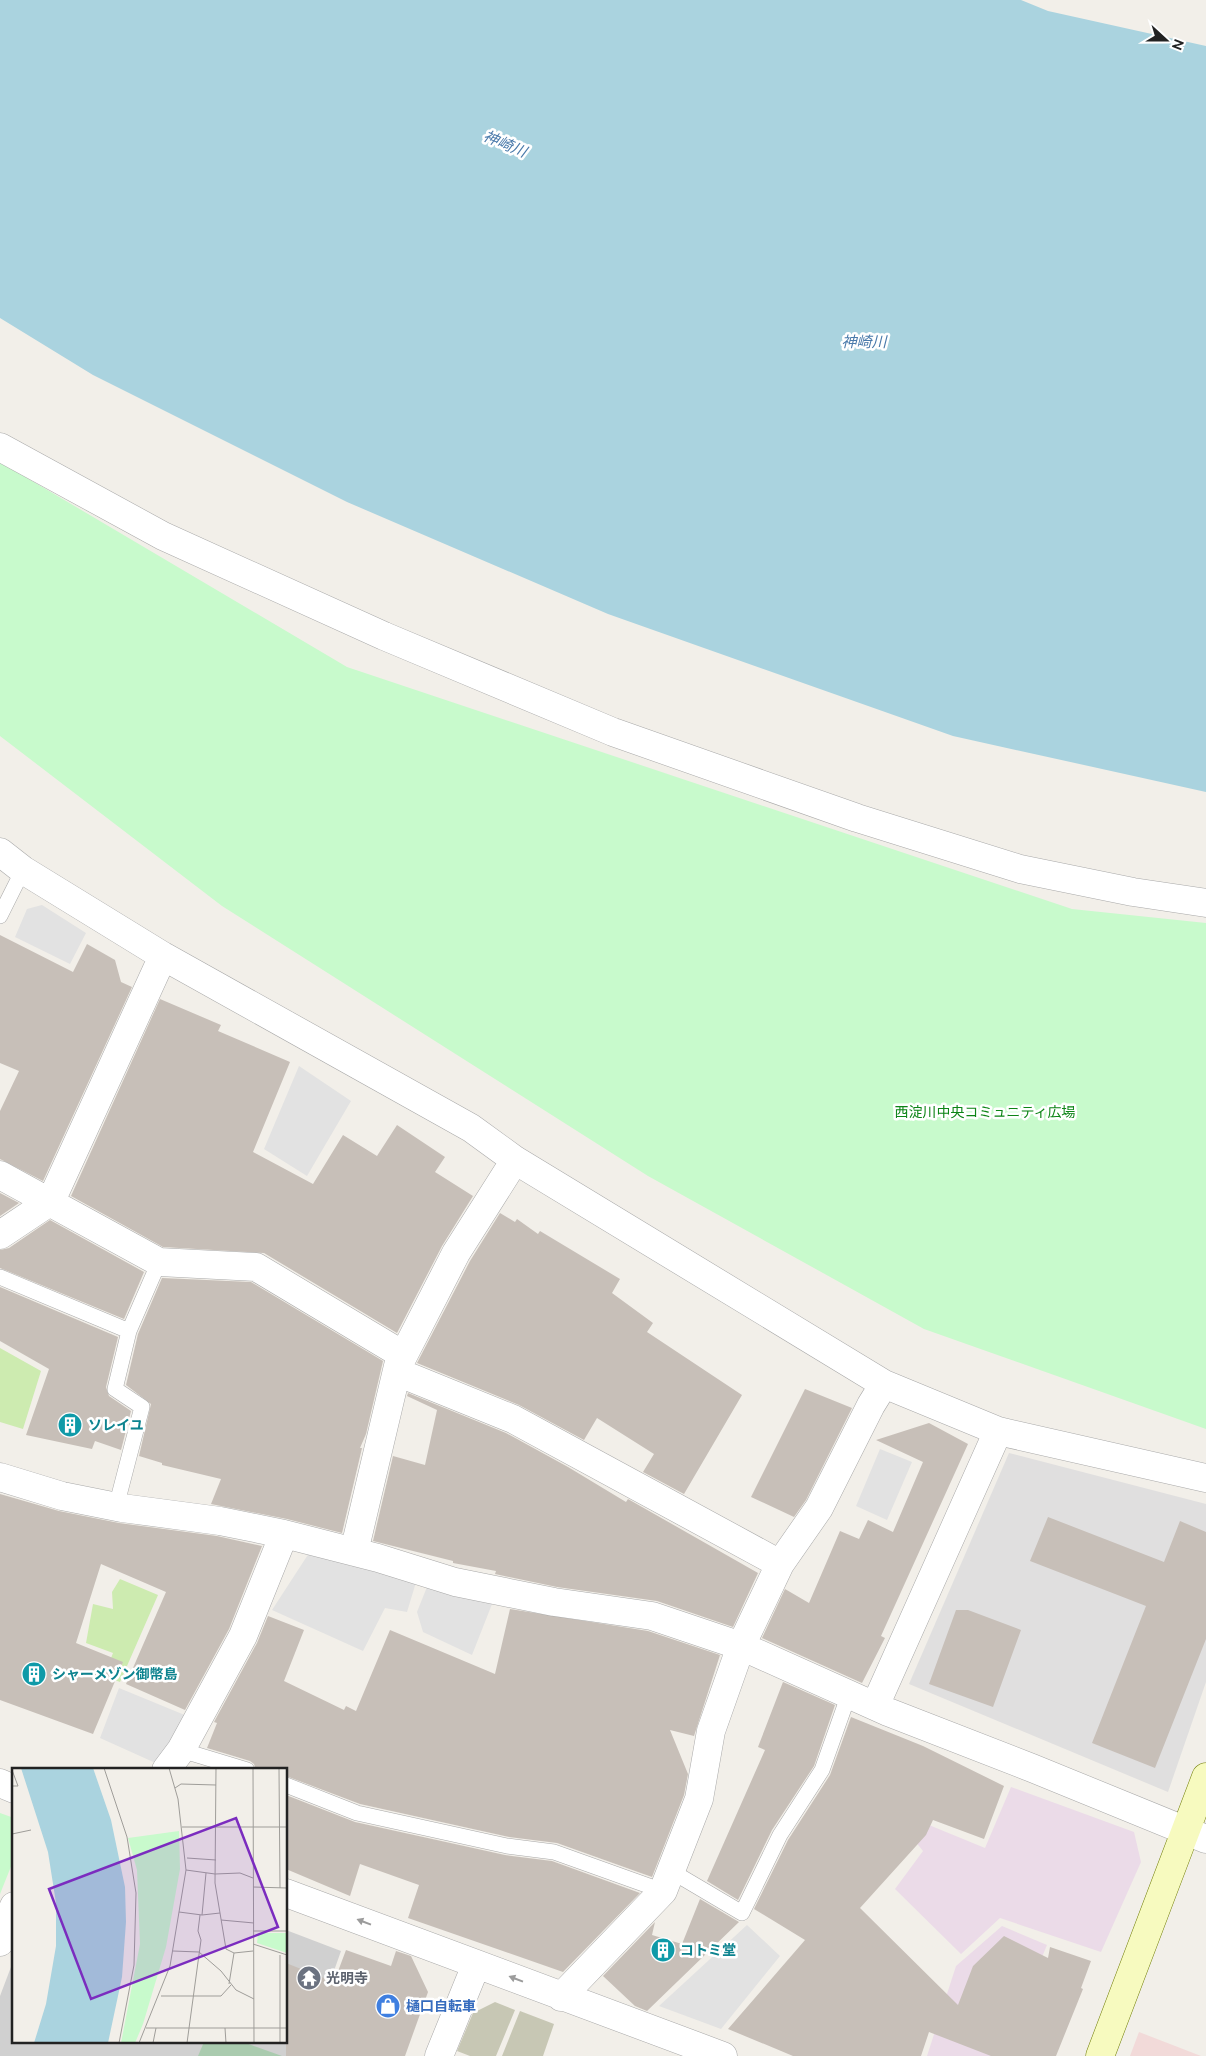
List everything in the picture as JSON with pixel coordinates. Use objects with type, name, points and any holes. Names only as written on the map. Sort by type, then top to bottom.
[{"type":"street","points":[[0,447],[163,536],[384,636],[612,732],[857,818],[1020,869],[1206,903]]},
{"type":"street","points":[[0,852],[23,870],[163,956],[471,1128],[515,1160],[884,1384],[998,1431],[1206,1478]]},
{"type":"street","points":[[0,1235],[51,1201],[163,956]]},
{"type":"street","points":[[354,1552],[400,1363],[456,1253],[515,1160]]},
{"type":"street","points":[[0,1175],[51,1201],[159,1262],[256,1267],[400,1363],[513,1419],[780,1564]]},
{"type":"street","points":[[562,1997],[667,1881],[698,1799],[711,1731],[741,1646],[780,1564],[819,1508],[871,1405],[884,1384]]},
{"type":"street","points":[[875,1706],[998,1431]]},
{"type":"street","points":[[0,1477],[62,1496],[116,1507],[220,1521],[284,1534],[354,1552],[455,1582],[554,1602],[652,1616],[741,1646],[875,1706],[1196,1835]]},
{"type":"street","points":[[174,1760],[243,1636],[284,1534]]},
{"type":"street","points":[[1100,2056],[1196,1835],[1206,1777]]},
{"type":"street","points":[[0,1783],[12,1788]]},
{"type":"street","points":[[288,1894],[724,2056]]},
{"type":"street","points":[[0,1942],[12,1911]]},
{"type":"street","points":[[439,2056],[476,1964]]},
{"type":"lane","points":[[0,916],[23,870]]},
{"type":"lane","points":[[116,1507],[142,1407],[115,1389],[129,1330],[159,1262]]},
{"type":"lane","points":[[0,1277],[129,1330]]},
{"type":"lane","points":[[288,1786],[357,1813],[507,1846],[554,1852],[667,1881],[742,1913],[780,1834],[822,1770],[849,1694]]},
{"type":"lane","points":[[174,1760],[232,1768]]},
{"type":"shaded area","points":[[42,905],[86,933],[70,964],[15,937],[27,909]]},
{"type":"shaded area","points":[[299,1066],[351,1101],[307,1176],[264,1149]]},
{"type":"shaded area","points":[[880,1449],[912,1462],[887,1520],[856,1506]]},
{"type":"shaded area","points":[[1009,1453],[1206,1504],[1206,1682],[1168,1792],[909,1684]]},
{"type":"shaded area","points":[[311,1550],[417,1579],[407,1612],[385,1608],[363,1651],[272,1610]]},
{"type":"shaded area","points":[[429,1582],[494,1599],[472,1655],[423,1632],[417,1612]]},
{"type":"shaded area","points":[[119,1688],[192,1718],[160,1765],[100,1738]]},
{"type":"shaded area","points":[[1011,1787],[1134,1832],[1141,1862],[1101,1952],[1000,1918],[961,1954],[895,1889],[923,1851],[902,1825],[907,1816],[985,1848]]},
{"type":"shaded area","points":[[747,1925],[780,1956],[721,2029],[659,2006]]},
{"type":"shaded area","points":[[1002,1926],[1047,1945],[1001,2056],[927,2056],[956,1966]]},
{"type":"shaded area","name":"光明寺","points":[[288,1931],[341,1951],[304,2056],[0,2056],[0,1996],[12,1964],[12,2044],[288,2044]]},
{"type":"shaded area","points":[[495,2002],[515,2010],[496,2056],[470,2056],[457,2051],[473,2013]]},
{"type":"shaded area","points":[[520,2011],[554,2024],[543,2056],[502,2056]]},
{"type":"shaded area","points":[[1139,2032],[1201,2056],[1130,2056]]},
{"type":"green space","name":"西淀川中央コミュニティ広場","points":[[0,462],[347,667],[1072,909],[1206,923],[1206,1429],[924,1329],[648,1176],[222,906],[0,736]]},
{"type":"green space","points":[[0,1348],[41,1371],[23,1429],[0,1422]]},
{"type":"green space","points":[[120,1579],[158,1595],[120,1682],[104,1676],[113,1653],[86,1643],[93,1604],[113,1609],[112,1592]]},
{"type":"green space","points":[[0,1813],[12,1817],[12,1864],[0,1894]]},
{"type":"green space","points":[[203,2044],[249,2044],[282,2056],[198,2056]]},
{"type":"water","name":"神崎川","points":[[0,0],[1021,0],[1048,11],[1206,46],[1206,792],[953,736],[608,614],[347,502],[93,375],[0,318]]},
{"type":"building","points":[[0,935],[73,972],[87,944],[115,960],[121,982],[132,987],[43,1181],[0,1159],[0,1111],[19,1071],[0,1063]]},
{"type":"building","points":[[160,999],[221,1025],[218,1031],[290,1062],[253,1152],[313,1184],[343,1135],[377,1156],[397,1125],[445,1157],[435,1172],[473,1196],[442,1246],[397,1333],[264,1253],[163,1247],[71,1196]]},
{"type":"building","points":[[0,1193],[19,1203],[0,1216]]},
{"type":"building","points":[[500,1213],[515,1222],[517,1219],[538,1234],[540,1231],[620,1279],[612,1293],[653,1323],[647,1332],[742,1395],[684,1494],[643,1472],[654,1454],[597,1418],[584,1440],[519,1405],[417,1363],[470,1261]]},
{"type":"building","points":[[50,1220],[144,1272],[124,1319],[0,1268],[0,1250],[9,1248]]},
{"type":"building","points":[[162,1278],[251,1282],[383,1361],[366,1434],[360,1448],[362,1448],[342,1533],[287,1519],[211,1504],[221,1479],[162,1465],[162,1463],[139,1456],[151,1404],[126,1385],[138,1334]]},
{"type":"building","points":[[0,1287],[118,1337],[106,1387],[109,1396],[131,1411],[121,1450],[95,1441],[92,1449],[26,1435],[49,1369],[0,1341]]},
{"type":"building","points":[[805,1389],[852,1408],[806,1500],[794,1517],[751,1497]]},
{"type":"building","points":[[408,1393],[506,1433],[626,1502],[628,1499],[758,1573],[733,1627],[657,1601],[557,1587],[495,1574],[496,1571],[453,1563],[453,1561],[373,1541],[393,1456],[425,1465],[437,1410],[407,1396]]},
{"type":"building","points":[[929,1423],[968,1444],[881,1636],[885,1638],[862,1683],[762,1638],[785,1589],[809,1603],[840,1531],[859,1539],[868,1520],[893,1532],[923,1462],[876,1440]]},
{"type":"building","points":[[0,1494],[59,1511],[119,1523],[217,1536],[262,1546],[229,1629],[185,1710],[126,1684],[166,1592],[101,1564],[76,1643],[123,1662],[93,1734],[0,1700]]},
{"type":"building","points":[[1048,1517],[1164,1562],[1180,1521],[1206,1532],[1206,1639],[1155,1768],[1092,1743],[1146,1606],[1030,1561]]},
{"type":"building","points":[[510,1609],[648,1631],[720,1655],[694,1736],[670,1730],[688,1774],[684,1795],[652,1877],[557,1843],[509,1837],[360,1804],[288,1777],[288,1768],[255,1768],[250,1761],[207,1748],[217,1723],[214,1722],[257,1643],[268,1616],[304,1630],[284,1681],[344,1710],[346,1706],[356,1711],[390,1630],[495,1674]]},
{"type":"building","points":[[956,1610],[968,1610],[1021,1630],[993,1707],[929,1684]]},
{"type":"building","points":[[783,1682],[835,1705],[814,1766],[772,1830],[738,1900],[707,1881],[765,1750],[758,1747]]},
{"type":"building","points":[[851,1717],[923,1746],[1004,1786],[984,1839],[933,1820],[926,1835],[860,1908],[958,2005],[973,1966],[1004,1936],[1048,1958],[1050,1947],[1091,1961],[1081,1988],[1083,1989],[1056,2056],[991,2056],[929,2032],[921,2056],[793,2056],[728,2029],[805,1940],[754,1909],[788,1840],[830,1775]]},
{"type":"building","points":[[288,1796],[355,1822],[505,1855],[552,1861],[640,1893],[563,1972],[408,1918],[419,1885],[360,1864],[350,1896],[288,1870]]},
{"type":"building","name":"コトミ堂","points":[[700,1899],[739,1922],[647,2011],[635,2006],[603,1976],[655,1922],[652,1935],[682,1944]]},
{"type":"building","points":[[346,1950],[391,1966],[396,1951],[411,1956],[428,1992],[405,2056],[286,2056],[286,2044],[288,2044],[288,1964],[334,1982]]},
{"type":"place","name":"ソレイユ","points":[[70,1425]]},
{"type":"place","name":"シャーメゾン御幣島","points":[[34,1674]]},
{"type":"place","name":"コトミ堂","points":[[663,1950]]},
{"type":"place","name":"光明寺","points":[[309,1978]]},
{"type":"place","name":"樋口自転車","points":[[388,2006]]}]
